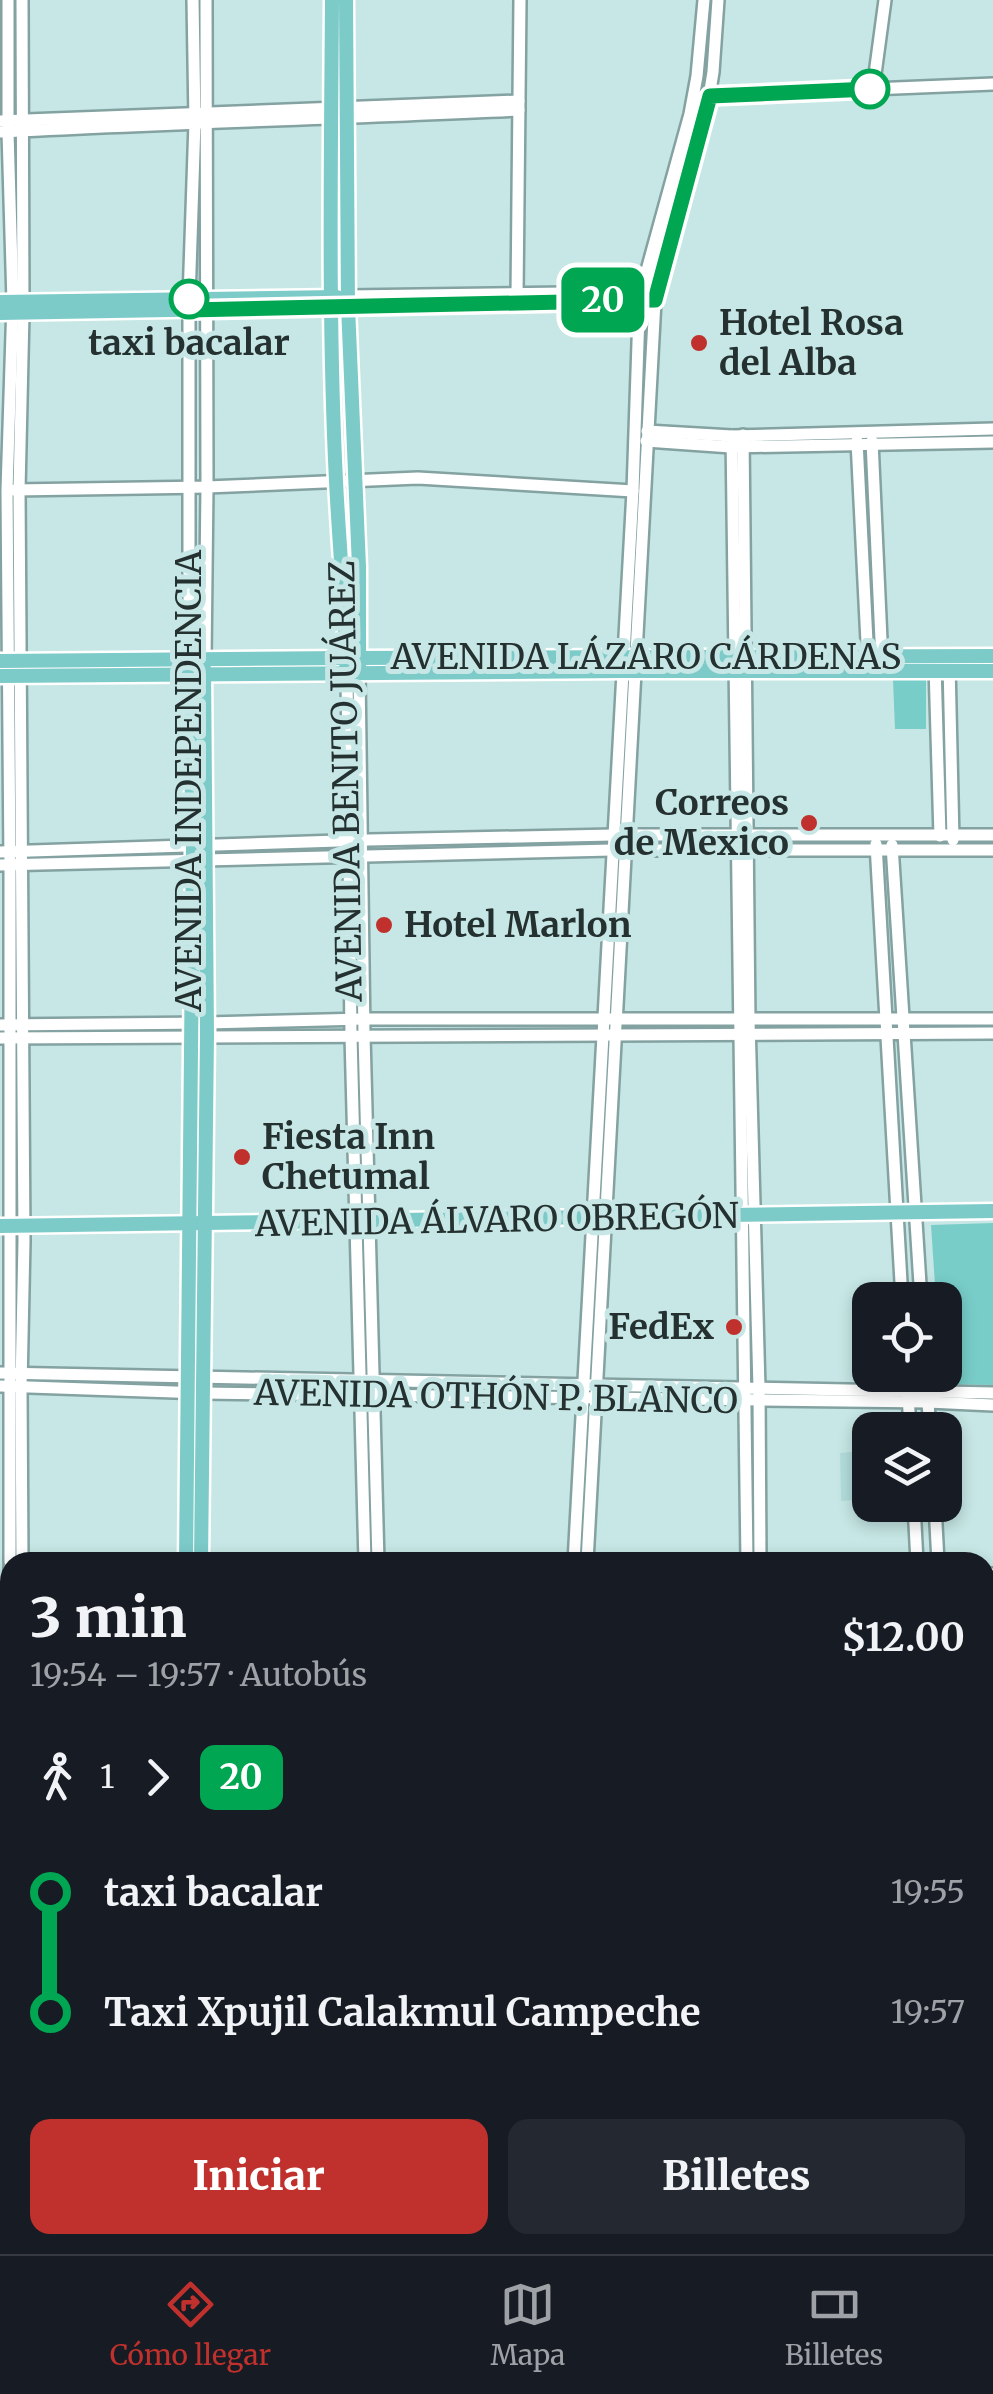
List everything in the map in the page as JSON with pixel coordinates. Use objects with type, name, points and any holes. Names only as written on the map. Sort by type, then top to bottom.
[{"type":"main road","name":"AVENIDA BENITO JUÁREZ","points":[[332,0],[348,265],[354,481],[353,665]]},
{"type":"main road","name":"AVENIDA BENITO JUÁREZ","points":[[346,0],[332,302],[336,482],[352,586]]},
{"type":"main road","points":[[332,254],[348,265]]},
{"type":"main road","points":[[12,308],[348,302]]},
{"type":"main road","points":[[334,387],[351,387]]},
{"type":"main road","name":"AVENIDA LÁZARO CÁRDENAS","points":[[942,664],[993,656]]},
{"type":"main road","name":"AVENIDA LÁZARO CÁRDENAS","points":[[10,668],[942,664],[993,671]]},
{"type":"main road","name":"AVENIDA INDEPENDENCIA","points":[[197,667],[207,1029],[201,1552]]},
{"type":"main road","name":"AVENIDA INDEPENDENCIA","points":[[186,1552],[190,1029],[200,852]]},
{"type":"main road","points":[[190,1095],[207,1094]]},
{"type":"main road","points":[[188,1187],[206,1187]]},
{"type":"main road","name":"AVENIDA ÁLVARO OBREGÓN","points":[[11,1226],[993,1211]]},
{"type":"street","points":[[8,0],[12,308],[10,1552]]},
{"type":"street","points":[[10,126],[22,0]]},
{"type":"street","name":"AVENIDA INDEPENDENCIA","points":[[194,0],[207,304],[207,487],[197,667]]},
{"type":"street","name":"AVENIDA INDEPENDENCIA","points":[[197,667],[188,486],[189,304],[206,0]]},
{"type":"street","points":[[517,298],[520,0]]},
{"type":"street","points":[[629,664],[641,296],[694,97],[704,0]]},
{"type":"street","points":[[587,1552],[590,1392],[618,851],[656,297],[710,96],[718,0]]},
{"type":"street","points":[[873,89],[885,0]]},
{"type":"street","points":[[694,97],[993,84]]},
{"type":"street","points":[[10,126],[519,105]]},
{"type":"street","points":[[348,302],[656,297]]},
{"type":"street","points":[[189,420],[207,421]]},
{"type":"street","points":[[737,442],[864,432],[993,429]]},
{"type":"street","points":[[952,430],[953,444]]},
{"type":"street","points":[[864,432],[857,446],[875,664]]},
{"type":"street","points":[[864,432],[873,446],[875,664]]},
{"type":"street","points":[[646,436],[857,446],[993,442]]},
{"type":"street","points":[[737,442],[747,1216],[759,1552]]},
{"type":"street","points":[[9,490],[418,478],[633,491]]},
{"type":"street","points":[[942,664],[947,836],[953,850]]},
{"type":"street","name":"AVENIDA BENITO JUÁREZ","points":[[353,665],[362,1222],[377,1552]]},
{"type":"street","points":[[875,834],[901,1282]]},
{"type":"street","points":[[891,834],[920,1282]]},
{"type":"street","points":[[11,859],[354,841],[619,835],[993,835]]},
{"type":"street","points":[[502,838],[502,852]]},
{"type":"street","points":[[200,852],[355,855],[993,850]]},
{"type":"street","points":[[207,1029],[357,1019],[610,1027],[904,1027],[993,1033]]},
{"type":"street","points":[[904,1027],[993,1019]]},
{"type":"street","points":[[11,1031],[207,1029],[357,1036],[610,1027]]},
{"type":"street","points":[[10,1380],[21,1552]]},
{"type":"street","name":"AVENIDA OTHÓN P. BLANCO","points":[[10,1380],[751,1395],[908,1397],[993,1393]]},
{"type":"street","name":"AVENIDA BENITO JUÁREZ","points":[[365,1552],[367,1387]]},
{"type":"street","points":[[575,1552],[590,1392]]},
{"type":"street","points":[[908,1392],[909,1412]]},
{"type":"street","points":[[928,1392],[929,1412]]},
{"type":"street","points":[[747,1552],[751,1395]]},
{"type":"street","name":"AVENIDA OTHÓN P. BLANCO","points":[[928,1396],[993,1405]]},
{"type":"street","points":[[915,1522],[916,1552]]},
{"type":"street","points":[[935,1522],[937,1552]]},
{"type":"shaded area","points":[[893,680],[926,680],[926,729],[895,729]]},
{"type":"shaded area","points":[[993,1223],[993,1385],[962,1384],[962,1282],[935,1282],[931,1225]]},
{"type":"shaded area","points":[[852,1452],[852,1500],[841,1501],[840,1453]]},
{"type":"bus line","name":"20","points":[[189,299],[189,310],[655,300],[710,96],[870,89]]},
{"type":"place","name":"taxi bacalar","points":[[189,299]]},
{"type":"place","name":"Hotel Rosa del Alba","points":[[699,343]]},
{"type":"place","name":"Correos de Mexico","points":[[809,823]]},
{"type":"place","name":"Hotel Marlon","points":[[384,925]]},
{"type":"place","name":"Fiesta Inn Chetumal","points":[[242,1157]]},
{"type":"place","name":"FedEx","points":[[734,1327]]}]
